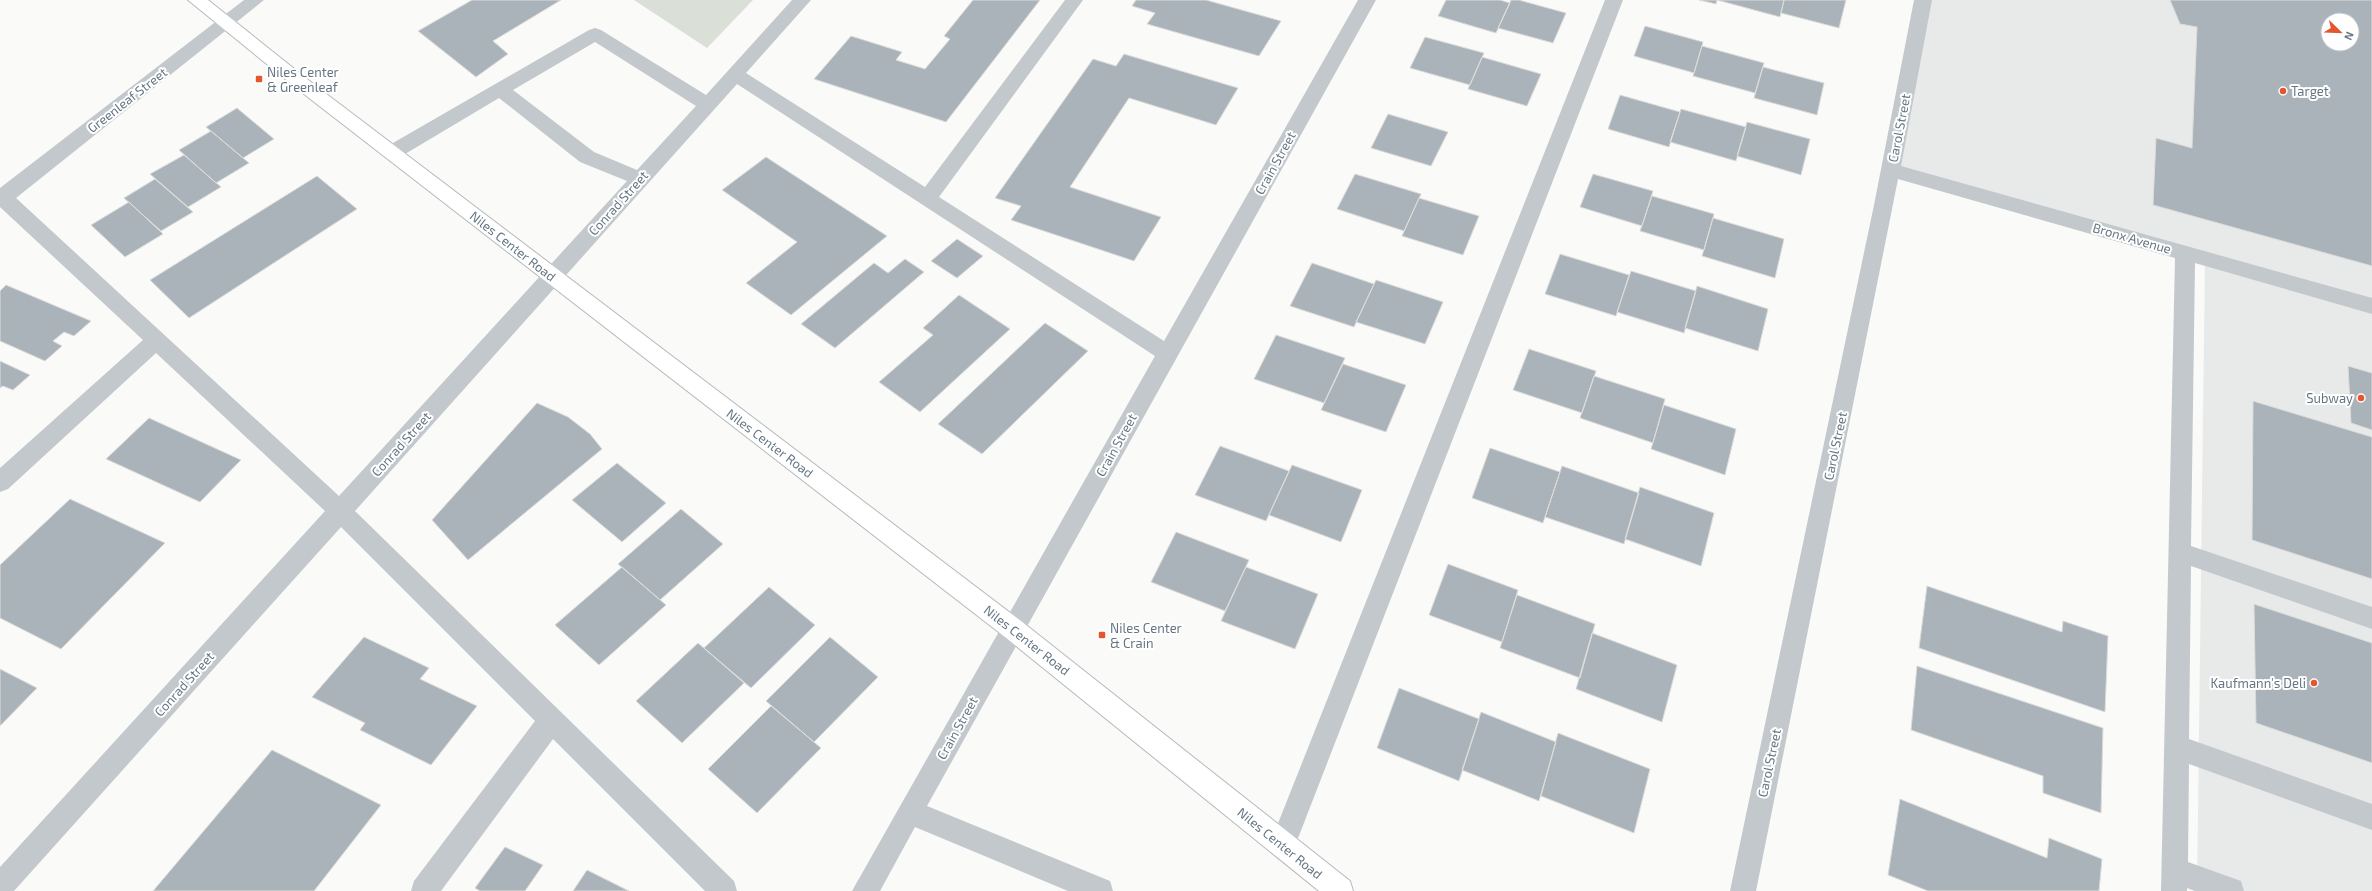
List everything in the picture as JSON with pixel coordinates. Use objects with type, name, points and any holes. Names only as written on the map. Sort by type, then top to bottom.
[{"type":"main road","name":"Niles Center Road","points":[[197,0],[552,276],[1014,629],[1282,846],[1340,891]]},
{"type":"street","name":"Greenleaf Street","points":[[1,197],[255,0]]},
{"type":"street","name":"Conrad Street","points":[[0,887],[802,0]]},
{"type":"street","points":[[927,199],[1074,0]]},
{"type":"street","name":"Crain Street","points":[[866,891],[1367,0]]},
{"type":"street","points":[[1282,846],[1614,0]]},
{"type":"street","name":"Carol Street","points":[[1743,891],[1891,170],[1923,0]]},
{"type":"street","points":[[393,152],[595,34],[707,104]]},
{"type":"street","points":[[735,74],[1168,354]]},
{"type":"street","points":[[501,90],[587,157],[640,179]]},
{"type":"street","name":"Bronx Avenue","points":[[1891,170],[2372,306]]},
{"type":"street","points":[[1,197],[340,511],[724,891]]},
{"type":"street","points":[[2185,253],[2174,880],[2231,891]]},
{"type":"street","points":[[0,482],[157,340]]},
{"type":"street","points":[[2179,552],[2372,618]]},
{"type":"street","points":[[424,891],[551,721]]},
{"type":"street","points":[[2176,747],[2372,817]]},
{"type":"street","points":[[910,812],[1100,891]]},
{"type":"shaded area","points":[[634,0],[753,0],[707,48]]},
{"type":"shaded area","points":[[1923,0],[2372,0],[2372,891],[2197,891],[2205,259],[1891,170]]},
{"type":"building","points":[[472,0],[561,0],[493,41],[508,54],[476,77],[418,31]]},
{"type":"building","points":[[973,0],[1040,0],[946,122],[814,79],[851,36],[902,52],[896,60],[925,69],[950,39],[944,36]]},
{"type":"building","points":[[1136,0],[1206,0],[1281,21],[1259,56],[1147,24],[1155,13],[1132,6]]},
{"type":"building","points":[[1446,0],[1500,0],[1510,3],[1496,33],[1438,16]]},
{"type":"building","points":[[1511,0],[1519,0],[1566,13],[1553,43],[1498,28]]},
{"type":"building","points":[[1699,0],[1717,0],[1716,4]]},
{"type":"building","points":[[1717,0],[1784,0],[1780,17]]},
{"type":"building","points":[[1784,0],[1846,0],[1839,28],[1781,13]]},
{"type":"building","name":"Target","points":[[2170,0],[2372,0],[2372,266],[2153,205],[2156,138],[2192,148],[2197,27],[2180,24]]},
{"type":"building","points":[[1645,26],[1703,42],[1694,73],[1634,56]]},
{"type":"building","points":[[1425,37],[1484,53],[1470,85],[1410,68]]},
{"type":"building","points":[[1702,46],[1764,63],[1755,93],[1693,76]]},
{"type":"building","points":[[1124,54],[1238,88],[1216,125],[1129,98],[1070,187],[1161,217],[1134,261],[1011,220],[1021,206],[995,198],[1093,59],[1116,66]]},
{"type":"building","points":[[1482,57],[1541,74],[1527,106],[1468,89]]},
{"type":"building","points":[[1763,67],[1824,83],[1817,115],[1754,98]]},
{"type":"building","points":[[1620,95],[1680,112],[1669,147],[1608,129]]},
{"type":"building","points":[[237,108],[274,139],[243,158],[206,127]]},
{"type":"building","points":[[1681,109],[1746,127],[1736,161],[1670,142]]},
{"type":"building","points":[[1388,114],[1448,132],[1431,166],[1371,148]]},
{"type":"building","points":[[1747,122],[1810,139],[1801,175],[1737,156]]},
{"type":"building","points":[[211,131],[249,163],[216,183],[179,150]]},
{"type":"building","points":[[184,155],[221,187],[188,207],[150,174]]},
{"type":"building","points":[[766,157],[887,236],[791,315],[746,283],[797,242],[722,190]]},
{"type":"building","points":[[1355,174],[1421,194],[1404,231],[1337,209]]},
{"type":"building","points":[[1593,174],[1653,191],[1642,226],[1580,207]]},
{"type":"building","points":[[317,176],[357,209],[189,318],[150,280]]},
{"type":"building","points":[[155,179],[193,212],[161,231],[124,198]]},
{"type":"building","points":[[1652,196],[1714,214],[1704,250],[1640,231]]},
{"type":"building","points":[[1419,198],[1479,216],[1463,255],[1402,236]]},
{"type":"building","points":[[129,202],[163,234],[125,257],[91,225]]},
{"type":"building","points":[[1713,218],[1784,239],[1775,278],[1702,256]]},
{"type":"building","points":[[957,239],[983,256],[957,278],[931,261]]},
{"type":"building","points":[[1560,254],[1629,275],[1616,316],[1545,294]]},
{"type":"building","points":[[905,259],[924,272],[835,348],[801,324],[874,263],[888,273]]},
{"type":"building","points":[[1312,263],[1374,284],[1354,327],[1290,306]]},
{"type":"building","points":[[1631,271],[1696,291],[1684,333],[1617,312]]},
{"type":"building","points":[[1376,280],[1443,302],[1425,344],[1356,322]]},
{"type":"building","points":[[6,285],[91,321],[74,336],[64,332],[53,341],[62,346],[45,361],[0,341],[0,291]]},
{"type":"building","points":[[1697,286],[1768,309],[1758,351],[1685,328]]},
{"type":"building","points":[[959,295],[1010,329],[920,412],[879,382],[933,335],[923,328]]},
{"type":"building","points":[[1045,323],[1088,351],[982,454],[938,424]]},
{"type":"building","points":[[1276,335],[1345,358],[1324,403],[1254,379]]},
{"type":"building","points":[[1529,349],[1596,371],[1582,413],[1513,390]]},
{"type":"building","points":[[0,361],[30,375],[13,390],[3,386],[0,388]]},
{"type":"building","points":[[1343,364],[1406,385],[1386,432],[1321,410]]},
{"type":"building","name":"Subway","points":[[2348,366],[2372,373],[2372,430],[2351,423]]},
{"type":"building","points":[[1594,376],[1665,399],[1653,443],[1580,418]]},
{"type":"building","points":[[2253,401],[2372,437],[2372,579],[2252,540]]},
{"type":"building","points":[[537,403],[568,417],[590,434],[602,449],[468,560],[432,520]]},
{"type":"building","points":[[1664,405],[1736,429],[1725,475],[1651,449]]},
{"type":"building","points":[[149,418],[241,460],[200,502],[106,459]]},
{"type":"building","points":[[1220,446],[1289,471],[1266,521],[1195,495]]},
{"type":"building","points":[[1490,448],[1560,472],[1543,523],[1472,498]]},
{"type":"building","points":[[617,463],[666,503],[622,542],[572,500]]},
{"type":"building","points":[[1292,465],[1362,490],[1341,542],[1269,515]]},
{"type":"building","points":[[1562,466],[1639,493],[1624,544],[1545,517]]},
{"type":"building","points":[[1640,487],[1714,513],[1701,566],[1625,539]]},
{"type":"building","points":[[70,499],[165,543],[61,649],[0,618],[0,565]]},
{"type":"building","points":[[681,509],[723,544],[660,600],[618,564]]},
{"type":"building","points":[[1176,532],[1249,560],[1225,611],[1151,582]]},
{"type":"building","points":[[1448,564],[1518,590],[1502,642],[1429,615]]},
{"type":"building","points":[[622,567],[666,605],[599,665],[555,625]]},
{"type":"building","points":[[1246,567],[1318,594],[1295,649],[1221,621]]},
{"type":"building","points":[[1927,586],[2062,632],[2063,621],[2108,636],[2105,712],[1919,648]]},
{"type":"building","points":[[769,587],[815,625],[751,688],[704,648]]},
{"type":"building","points":[[1517,595],[1595,624],[1580,678],[1500,648]]},
{"type":"building","name":"Kaufmann's Deli","points":[[2254,604],[2372,643],[2372,763],[2256,723]]},
{"type":"building","points":[[1592,633],[1677,665],[1662,722],[1576,689]]},
{"type":"building","points":[[364,637],[429,668],[420,679],[477,706],[431,765],[360,730],[365,723],[312,697]]},
{"type":"building","points":[[830,637],[878,677],[814,742],[766,701]]},
{"type":"building","points":[[698,643],[744,683],[682,743],[636,701]]},
{"type":"building","points":[[1917,666],[2103,728],[2101,813],[2043,793],[2043,776],[1911,730]]},
{"type":"building","points":[[0,669],[37,688],[0,726]]},
{"type":"building","points":[[1399,688],[1479,719],[1459,781],[1377,748]]},
{"type":"building","points":[[771,706],[821,748],[757,813],[708,769]]},
{"type":"building","points":[[1481,712],[1556,742],[1539,801],[1462,770]]},
{"type":"building","points":[[1558,733],[1650,769],[1634,833],[1541,796]]},
{"type":"building","points":[[272,750],[381,805],[314,891],[153,891]]},
{"type":"building","points":[[1900,799],[2047,858],[2049,838],[2102,859],[2099,891],[1928,891],[1888,875]]},
{"type":"building","points":[[505,847],[543,865],[525,891],[480,891],[475,888]]},
{"type":"building","points":[[587,870],[629,891],[573,891]]},
{"type":"place","name":"Niles Center & Greenleaf","points":[[259,79]]},
{"type":"place","name":"Target","points":[[2283,91]]},
{"type":"place","name":"Subway","points":[[2361,398]]},
{"type":"place","name":"Niles Center & Crain","points":[[1102,635]]},
{"type":"place","name":"Kaufmann's Deli","points":[[2314,683]]}]
